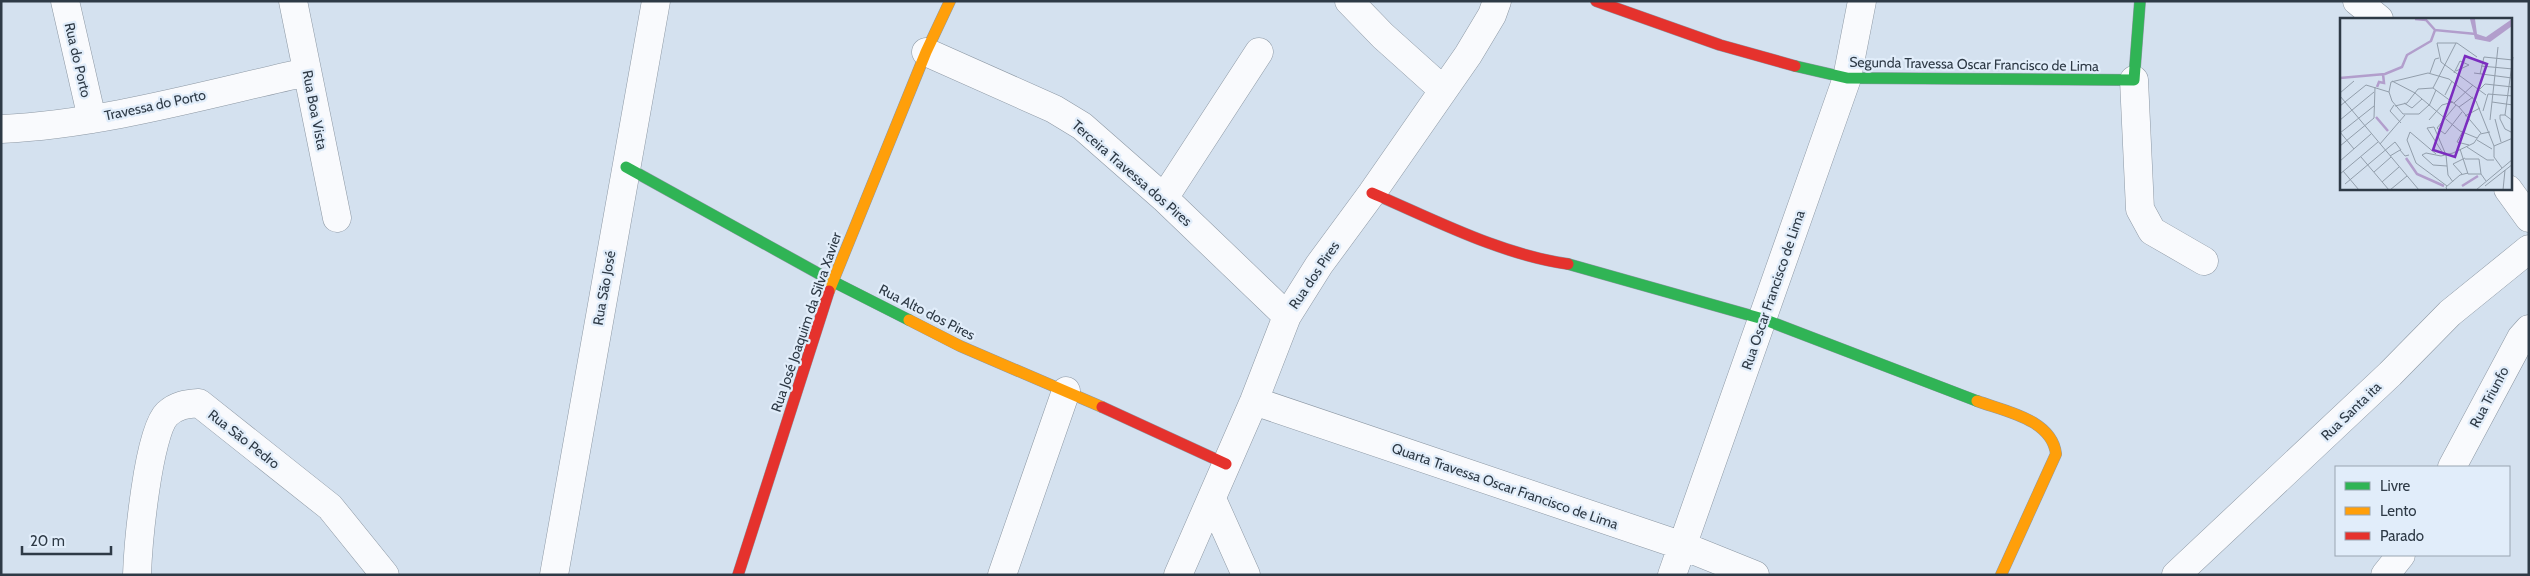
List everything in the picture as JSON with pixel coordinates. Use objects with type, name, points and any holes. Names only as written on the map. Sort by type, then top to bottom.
[{"type":"street","name":"Rua do Porto","points":[[65,1],[92,119]]},
{"type":"street","name":"Rua Boa Vista","points":[[293,1],[337,218]]},
{"type":"street","name":"Rua São José","points":[[554,575],[656,1]]},
{"type":"street","name":"Rua José Joaquim da Silva Xavier","points":[[738,575],[832,281],[926,52],[950,1]]},
{"type":"street","points":[[1349,1],[1383,36],[1442,89]]},
{"type":"street","name":"Rua dos Pires","points":[[1178,575],[1254,401],[1287,316],[1319,265],[1372,193],[1442,89],[1468,55],[1492,15],[1497,1]]},
{"type":"street","name":"Segunda Travessa Oscar Francisco de Lima","points":[[1596,1],[1663,27],[1803,69],[1847,78],[2134,80]]},
{"type":"street","name":"Rua Oscar Francisco de Lima","points":[[1672,575],[1847,78],[1862,1]]},
{"type":"street","points":[[2140,1],[2134,80],[2140,210],[2152,230],[2204,261]]},
{"type":"street","points":[[2358,1],[2377,18]]},
{"type":"street","name":"Terceira Travessa dos Pires","points":[[926,52],[1054,109],[1082,126],[1164,198],[1287,316]]},
{"type":"street","points":[[1164,198],[1259,52]]},
{"type":"street","name":"Travessa do Porto","points":[[1,129],[42,127],[92,119],[307,72]]},
{"type":"street","name":"Rua Alto dos Pires","points":[[626,167],[832,281],[960,346],[1066,391],[1226,464]]},
{"type":"street","points":[[2509,190],[2529,218]]},
{"type":"street","points":[[1372,193],[1510,250],[1542,260],[1578,265],[1763,319],[2030,421],[2047,432],[2055,443],[2056,454],[2001,575]]},
{"type":"street","name":"Rua Santa ita","points":[[2176,575],[2390,374],[2450,313],[2529,249]]},
{"type":"street","name":"Rua Triunfo","points":[[2453,466],[2512,353],[2529,329]]},
{"type":"street","points":[[1002,575],[1066,391]]},
{"type":"street","name":"Quarta Travessa Oscar Francisco de Lima","points":[[1254,401],[1683,546],[1755,575]]},
{"type":"street","name":"Rua São Pedro","points":[[136,575],[140,520],[157,436],[166,415],[181,404],[199,403],[330,507],[385,575]]},
{"type":"street","points":[[1212,499],[1246,575]]},
{"type":"street","points":[[2386,575],[2400,556]]},
{"type":"traffic: fast","points":[[1795,66],[1847,78],[2134,80],[2140,1]]},
{"type":"traffic: fast","points":[[626,167],[832,281],[909,320]]},
{"type":"traffic: fast","points":[[1568,264],[1763,319],[1977,401]]},
{"type":"traffic: slow","points":[[829,291],[926,52],[950,1]]},
{"type":"traffic: slow","points":[[909,320],[960,346],[1102,407]]},
{"type":"traffic: slow","points":[[1977,401],[2013,413],[2036,424],[2046,432],[2053,442],[2056,454],[2001,575]]},
{"type":"traffic: jam","points":[[1596,1],[1720,45],[1795,66]]},
{"type":"traffic: jam","points":[[1372,193],[1492,244],[1542,259],[1568,264]]},
{"type":"traffic: jam","points":[[738,575],[829,291]]},
{"type":"traffic: jam","points":[[1102,407],[1226,464]]}]
